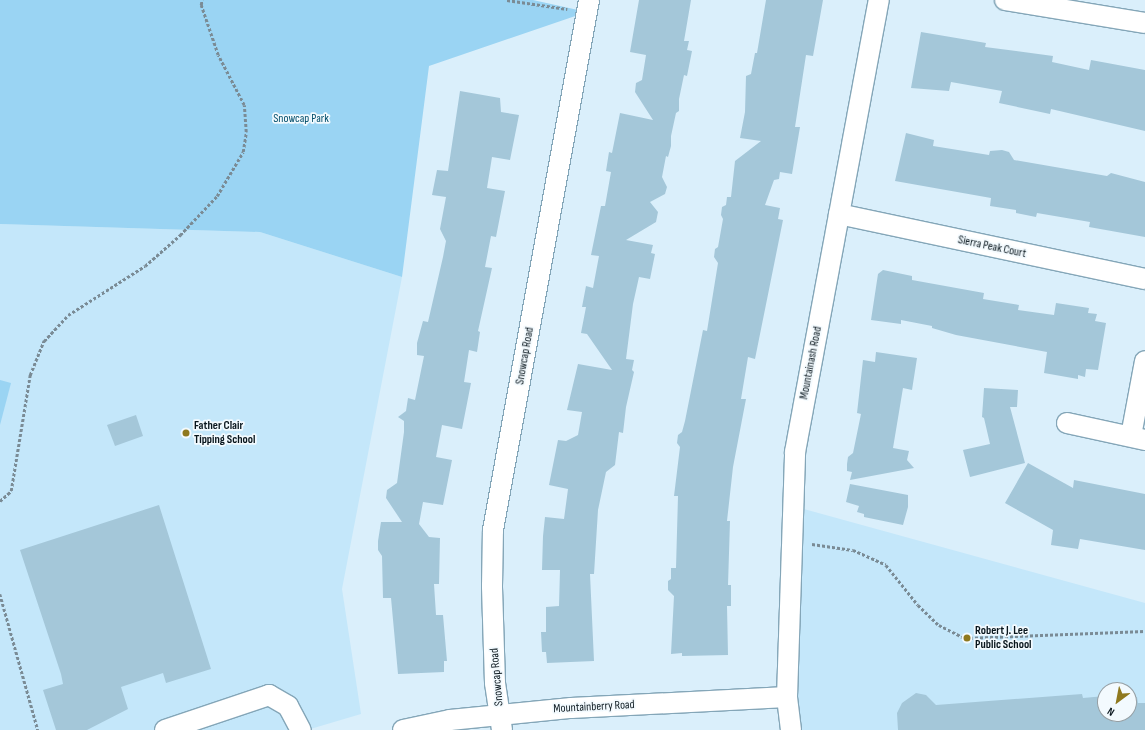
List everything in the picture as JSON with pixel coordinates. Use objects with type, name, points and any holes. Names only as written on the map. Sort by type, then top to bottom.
[{"type":"street","name":"Mountainash Road","points":[[792,730],[787,697],[795,452],[879,0]]},
{"type":"street","points":[[1005,0],[1145,23]]},
{"type":"street","name":"Snowcap Road","points":[[501,722],[495,676],[494,530],[588,6]]},
{"type":"street","name":"Sierra Peak Court","points":[[839,214],[1145,279]]},
{"type":"street","points":[[1067,423],[1138,438],[1145,361]]},
{"type":"street","points":[[165,730],[269,695],[288,706],[301,730]]},
{"type":"street","name":"Mountainberry Road","points":[[403,730],[450,720],[501,722],[787,697]]},
{"type":"path","points":[[0,501],[11,491],[30,375],[44,342],[68,315],[145,266],[180,235],[217,196],[243,152],[246,132],[244,105],[218,55],[202,5],[202,0]]},
{"type":"path","points":[[507,0],[588,6]]},
{"type":"path","points":[[792,541],[853,550],[870,556],[886,565],[918,605],[939,625],[965,638],[1145,631]]},
{"type":"path","points":[[0,594],[38,730]]},
{"type":"shaded area","name":"Father Clair Tipping School","points":[[0,224],[260,232],[402,277],[342,589],[361,714],[307,730],[0,730]]},
{"type":"shaded area","name":"Robert J. Lee Public School","points":[[793,506],[1145,603],[1145,730],[792,730]]},
{"type":"green space","name":"Snowcap Park","points":[[0,0],[533,0],[587,12],[429,66],[402,277],[260,232],[0,224]]},
{"type":"green space","points":[[0,380],[11,383],[0,425]]},
{"type":"building","points":[[639,0],[691,0],[684,41],[689,41],[687,50],[692,51],[687,76],[684,75],[679,99],[679,111],[676,113],[671,136],[671,146],[668,157],[666,156],[662,177],[667,187],[665,194],[650,202],[658,212],[656,222],[626,240],[653,245],[651,253],[655,254],[650,279],[639,277],[633,304],[626,359],[634,360],[632,370],[634,372],[626,407],[623,433],[619,432],[615,465],[606,472],[598,510],[594,574],[590,574],[594,661],[547,663],[546,652],[542,652],[541,632],[546,632],[546,607],[559,606],[560,570],[542,570],[545,517],[564,519],[568,489],[549,485],[558,440],[566,441],[578,435],[582,412],[567,410],[578,364],[612,370],[587,334],[581,333],[586,307],[582,307],[586,286],[593,288],[599,256],[591,255],[601,206],[605,206],[611,172],[606,171],[609,152],[612,153],[620,113],[653,120],[635,92],[636,83],[642,80],[646,55],[630,52]]},
{"type":"building","points":[[766,0],[823,0],[813,56],[806,55],[795,127],[800,127],[792,174],[780,172],[779,179],[774,180],[765,205],[780,208],[778,219],[783,220],[755,359],[748,357],[741,399],[746,399],[733,467],[727,521],[730,521],[728,585],[731,585],[731,606],[727,606],[728,655],[682,656],[682,653],[671,654],[674,596],[668,590],[668,581],[671,579],[671,568],[676,568],[678,496],[674,496],[680,447],[677,443],[678,435],[682,432],[685,421],[703,330],[707,331],[718,263],[714,257],[715,249],[718,247],[723,219],[721,215],[722,207],[726,205],[727,197],[731,197],[735,161],[761,141],[740,138],[745,112],[746,76],[751,74],[755,53],[757,53]]},
{"type":"building","points":[[921,32],[986,43],[985,47],[1053,56],[1052,62],[1089,70],[1091,60],[1145,70],[1145,131],[1051,109],[1050,114],[999,103],[1002,91],[951,82],[949,91],[911,88]]},
{"type":"building","points":[[460,91],[500,98],[501,112],[519,115],[510,160],[492,157],[487,188],[505,191],[496,237],[491,236],[485,267],[492,268],[478,331],[480,332],[477,352],[469,350],[464,382],[471,383],[462,429],[442,425],[436,457],[452,460],[443,505],[423,502],[419,524],[429,537],[440,538],[439,584],[434,584],[436,615],[443,615],[447,661],[444,661],[444,672],[398,674],[391,598],[383,598],[382,556],[378,550],[378,541],[381,522],[402,522],[386,498],[387,490],[397,483],[404,432],[404,421],[398,417],[406,411],[408,398],[415,400],[424,356],[417,355],[417,343],[423,321],[428,322],[446,241],[440,229],[446,197],[432,195],[437,170],[448,171]]},
{"type":"building","points":[[906,133],[934,140],[933,146],[989,155],[990,151],[1002,150],[1009,152],[1014,160],[1107,176],[1111,173],[1145,182],[1145,237],[1089,227],[1090,222],[1037,213],[1036,217],[1016,213],[1016,210],[990,206],[991,198],[895,181]]},
{"type":"building","points":[[883,270],[912,276],[912,280],[984,293],[983,299],[1019,305],[1018,310],[1054,315],[1056,303],[1089,308],[1088,313],[1097,314],[1095,321],[1106,323],[1098,370],[1086,369],[1085,377],[1078,375],[1078,379],[1044,373],[1047,352],[956,335],[932,328],[932,326],[901,320],[901,324],[871,320],[878,274]]},
{"type":"building","points":[[876,352],[917,358],[912,390],[903,388],[893,448],[909,451],[907,460],[914,468],[850,480],[852,472],[847,471],[847,464],[848,457],[853,453],[861,414],[857,413],[863,360],[875,362]]},
{"type":"building","points":[[984,388],[1018,390],[1017,407],[1010,407],[1025,463],[970,477],[963,450],[990,444],[984,418],[982,417]]},
{"type":"building","points":[[136,415],[143,436],[115,446],[107,425]]},
{"type":"building","points":[[1028,463],[1073,488],[1074,480],[1145,494],[1145,550],[1080,539],[1078,549],[1051,545],[1053,530],[1005,503]]},
{"type":"building","points":[[850,484],[908,495],[908,507],[903,525],[864,517],[864,514],[857,512],[859,506],[846,502]]},
{"type":"building","points":[[159,505],[211,669],[166,683],[163,673],[121,687],[128,709],[87,730],[56,730],[43,690],[63,684],[61,674],[20,550]]},
{"type":"building","points":[[916,693],[926,695],[936,705],[1082,694],[1083,698],[1097,697],[1097,722],[1137,722],[1137,697],[1138,703],[1145,703],[1145,730],[898,730],[897,713],[902,703]]},
{"type":"place","name":"Father Clair Tipping School","points":[[186,433]]},
{"type":"place","name":"Robert J. Lee Public School","points":[[967,638]]}]
